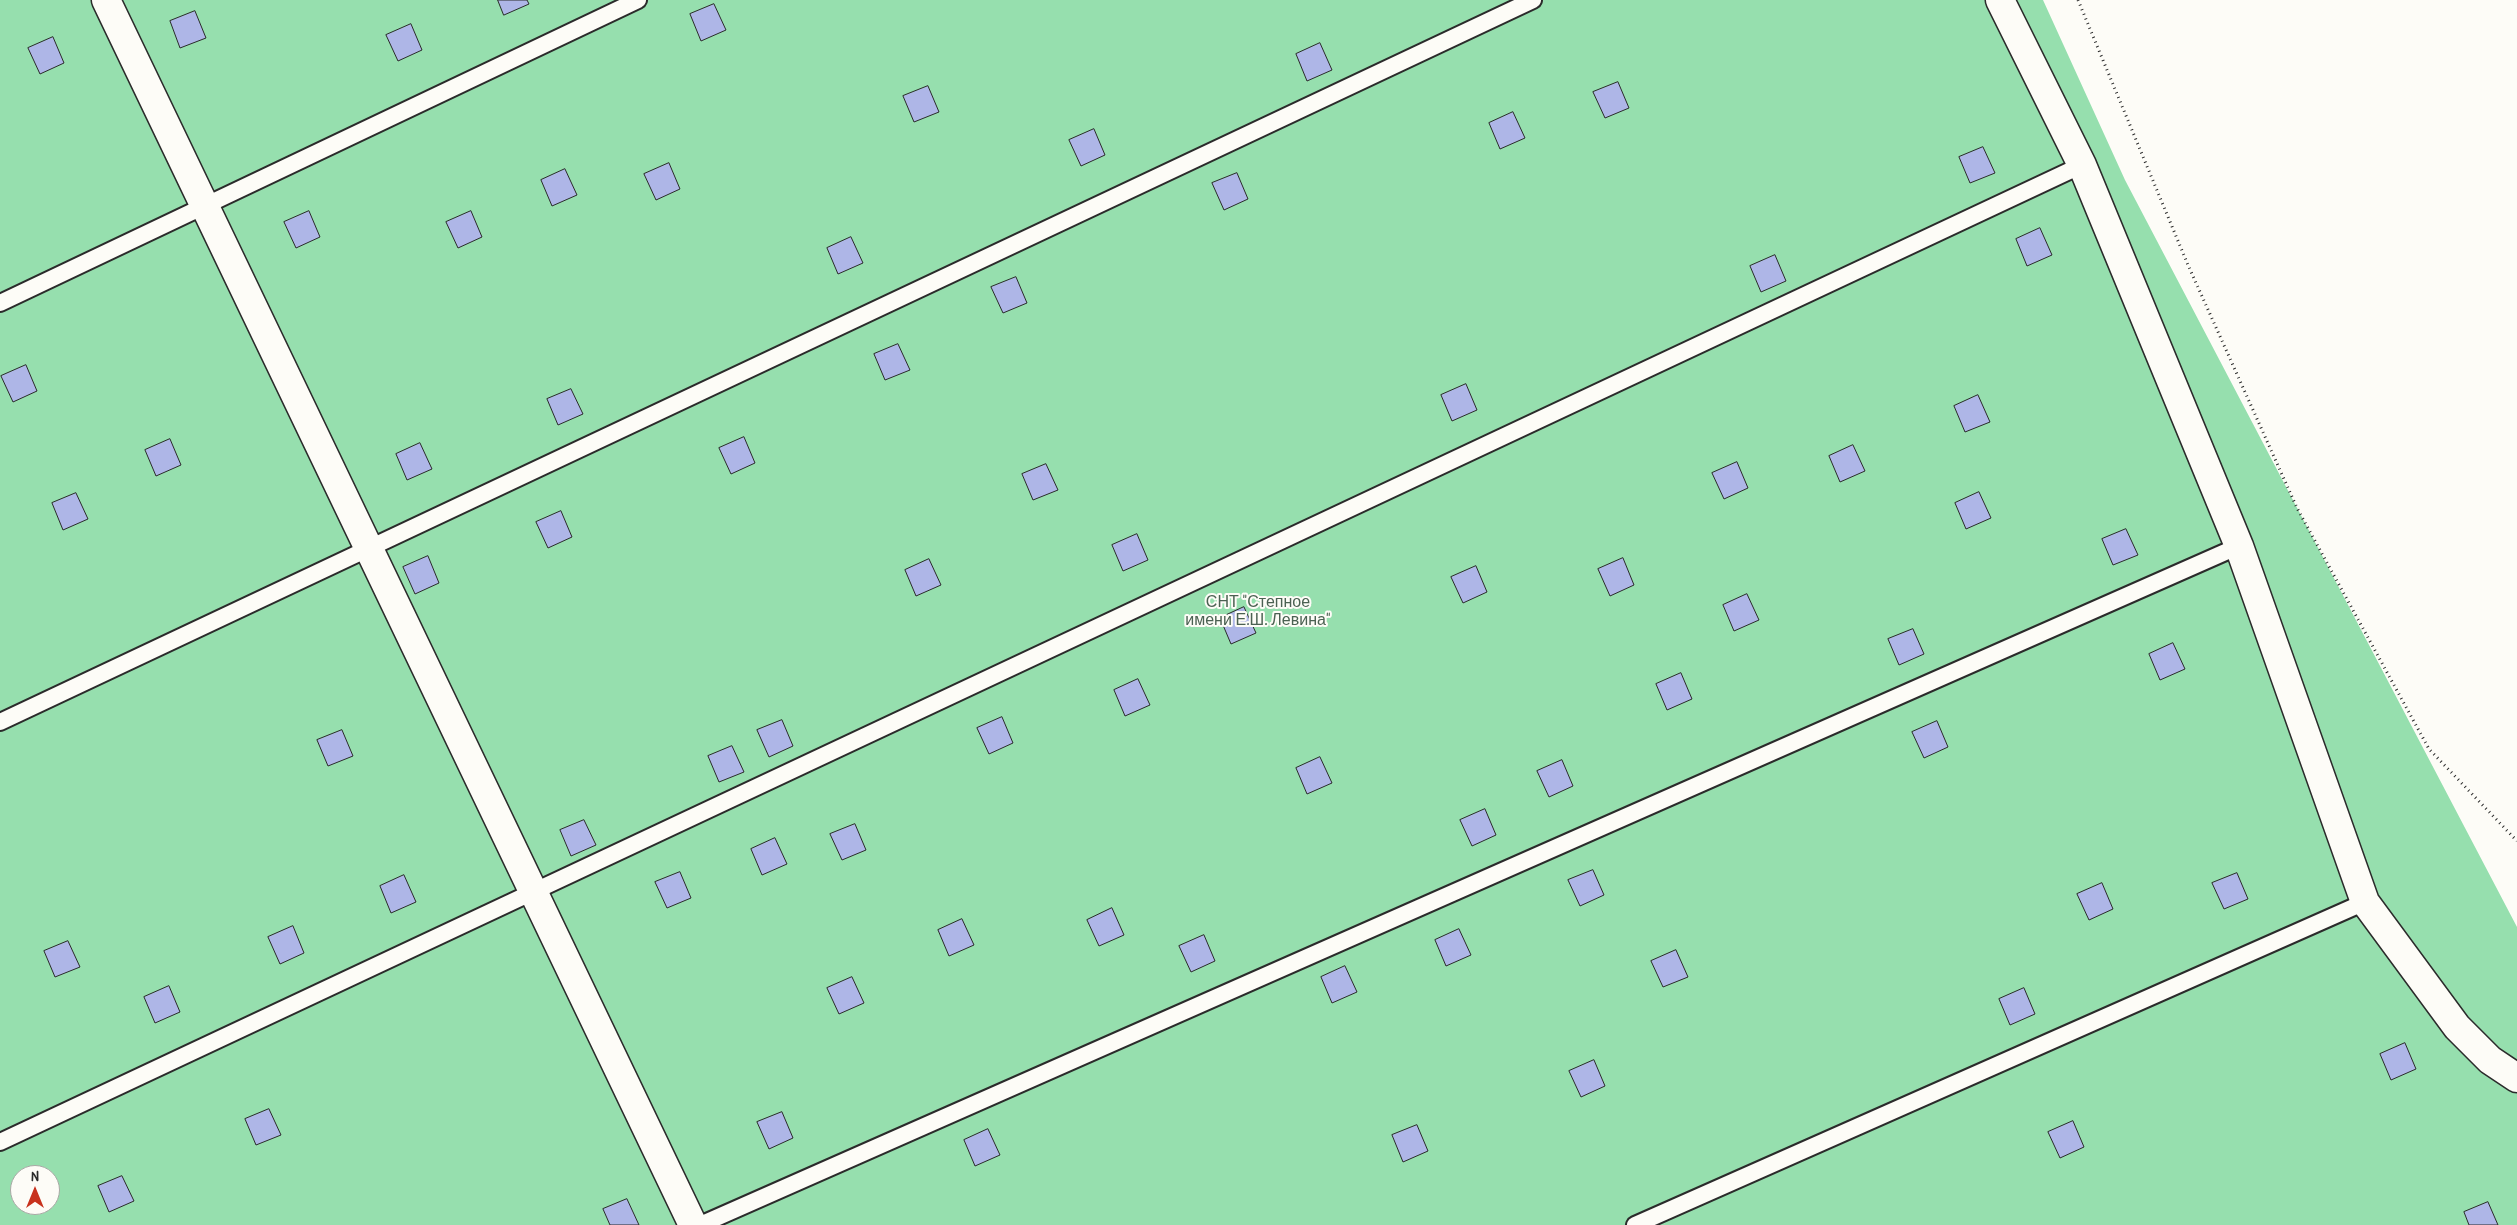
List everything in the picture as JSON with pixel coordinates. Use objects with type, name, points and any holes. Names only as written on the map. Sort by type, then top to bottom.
[{"type":"street","points":[[106,0],[693,1225]]},
{"type":"street","points":[[2000,0],[2082,165],[2239,546],[2365,902],[2457,1028],[2490,1060],[2517,1078]]},
{"type":"lane","points":[[0,303],[638,0]]},
{"type":"lane","points":[[0,722],[370,550],[1533,0]]},
{"type":"lane","points":[[0,1142],[2082,165]]},
{"type":"lane","points":[[700,1225],[2239,546]]},
{"type":"lane","points":[[1635,1225],[2365,902]]},
{"type":"path","points":[[2078,0],[2188,265],[2298,508],[2429,749],[2517,841]]},
{"type":"green space","name":"СНТ \"Степное имени Е.Ш. Левина\"","points":[[0,0],[2043,0],[2125,180],[2517,927],[2517,1225],[0,1225]]},
{"type":"building","points":[[498,0],[527,0],[529,4],[504,15]]},
{"type":"building","points":[[714,4],[726,30],[701,41],[690,14]]},
{"type":"building","points":[[195,11],[206,38],[180,48],[170,21]]},
{"type":"building","points":[[411,24],[422,50],[398,61],[386,35]]},
{"type":"building","points":[[53,37],[64,63],[40,74],[28,48]]},
{"type":"building","points":[[1320,43],[1332,70],[1307,81],[1296,54]]},
{"type":"building","points":[[1618,82],[1629,108],[1605,118],[1593,92]]},
{"type":"building","points":[[928,86],[939,112],[914,122],[903,96]]},
{"type":"building","points":[[1513,112],[1525,138],[1500,149],[1489,123]]},
{"type":"building","points":[[1094,129],[1105,155],[1081,166],[1069,140]]},
{"type":"building","points":[[1983,147],[1995,173],[1970,183],[1959,157]]},
{"type":"building","points":[[669,163],[680,189],[656,200],[644,174]]},
{"type":"building","points":[[565,169],[577,195],[552,206],[541,180]]},
{"type":"building","points":[[1237,173],[1248,199],[1224,210],[1212,183]]},
{"type":"building","points":[[309,211],[320,237],[296,248],[284,222]]},
{"type":"building","points":[[471,211],[482,237],[458,248],[446,222]]},
{"type":"building","points":[[2040,228],[2052,255],[2027,266],[2016,239]]},
{"type":"building","points":[[851,237],[863,263],[838,274],[827,248]]},
{"type":"building","points":[[1775,255],[1786,281],[1761,292],[1750,266]]},
{"type":"building","points":[[1016,277],[1027,303],[1003,313],[991,287]]},
{"type":"building","points":[[898,344],[910,370],[885,380],[874,354]]},
{"type":"building","points":[[26,365],[37,391],[13,402],[1,376]]},
{"type":"building","points":[[1466,384],[1477,410],[1452,421],[1441,395]]},
{"type":"building","points":[[571,389],[583,414],[558,425],[547,399]]},
{"type":"building","points":[[1978,395],[1990,422],[1965,432],[1954,406]]},
{"type":"building","points":[[744,437],[755,463],[731,474],[719,448]]},
{"type":"building","points":[[170,439],[181,465],[156,476],[145,450]]},
{"type":"building","points":[[420,443],[432,469],[407,480],[396,454]]},
{"type":"building","points":[[1853,445],[1865,471],[1840,482],[1829,456]]},
{"type":"building","points":[[1737,462],[1748,488],[1724,499],[1712,473]]},
{"type":"building","points":[[1046,464],[1058,490],[1033,500],[1022,474]]},
{"type":"building","points":[[1979,492],[1991,518],[1966,529],[1955,503]]},
{"type":"building","points":[[76,493],[88,519],[63,530],[52,503]]},
{"type":"building","points":[[561,511],[572,537],[548,548],[536,522]]},
{"type":"building","points":[[2126,529],[2138,555],[2113,565],[2102,539]]},
{"type":"building","points":[[1137,534],[1148,560],[1123,571],[1112,545]]},
{"type":"building","points":[[428,556],[439,583],[415,594],[403,567]]},
{"type":"building","points":[[1623,558],[1634,585],[1610,596],[1598,569]]},
{"type":"building","points":[[929,559],[941,585],[916,596],[905,570]]},
{"type":"building","points":[[1476,566],[1487,592],[1463,603],[1451,577]]},
{"type":"building","points":[[1747,594],[1759,620],[1734,631],[1723,605]]},
{"type":"building","points":[[1244,607],[1256,633],[1231,644],[1220,618]]},
{"type":"building","points":[[1913,629],[1924,654],[1899,665],[1888,639]]},
{"type":"building","points":[[2173,643],[2185,669],[2160,680],[2149,654]]},
{"type":"building","points":[[1681,673],[1692,699],[1667,710],[1656,684]]},
{"type":"building","points":[[1138,679],[1150,705],[1125,716],[1114,690]]},
{"type":"building","points":[[1002,717],[1013,743],[989,754],[977,728]]},
{"type":"building","points":[[782,720],[793,746],[769,757],[757,730]]},
{"type":"building","points":[[1937,721],[1948,747],[1924,758],[1912,732]]},
{"type":"building","points":[[342,730],[353,756],[328,766],[317,740]]},
{"type":"building","points":[[732,746],[744,772],[719,782],[708,756]]},
{"type":"building","points":[[1320,757],[1332,783],[1307,794],[1296,768]]},
{"type":"building","points":[[1562,760],[1573,786],[1549,797],[1537,771]]},
{"type":"building","points":[[1485,809],[1496,835],[1472,846],[1460,820]]},
{"type":"building","points":[[584,820],[596,845],[571,856],[560,830]]},
{"type":"building","points":[[855,824],[866,850],[842,860],[830,834]]},
{"type":"building","points":[[775,838],[787,864],[762,875],[751,849]]},
{"type":"building","points":[[1593,870],[1604,895],[1580,906],[1568,880]]},
{"type":"building","points":[[680,872],[691,898],[667,908],[655,882]]},
{"type":"building","points":[[2237,873],[2248,899],[2224,909],[2212,883]]},
{"type":"building","points":[[404,875],[416,902],[391,913],[380,886]]},
{"type":"building","points":[[2102,883],[2113,909],[2089,920],[2077,894]]},
{"type":"building","points":[[1112,908],[1124,935],[1099,946],[1087,920]]},
{"type":"building","points":[[962,919],[974,945],[949,956],[938,930]]},
{"type":"building","points":[[293,926],[304,953],[280,964],[268,937]]},
{"type":"building","points":[[1459,929],[1471,955],[1446,966],[1435,940]]},
{"type":"building","points":[[1204,935],[1215,961],[1191,972],[1179,946]]},
{"type":"building","points":[[68,941],[80,967],[55,977],[44,951]]},
{"type":"building","points":[[1676,950],[1688,977],[1663,987],[1651,961]]},
{"type":"building","points":[[1345,966],[1357,992],[1332,1003],[1321,977]]},
{"type":"building","points":[[852,977],[864,1003],[839,1014],[827,988]]},
{"type":"building","points":[[169,986],[180,1012],[155,1023],[144,997]]},
{"type":"building","points":[[2024,988],[2035,1014],[2010,1025],[1999,999]]},
{"type":"building","points":[[2405,1043],[2416,1069],[2391,1080],[2380,1054]]},
{"type":"building","points":[[1594,1060],[1605,1086],[1581,1097],[1569,1071]]},
{"type":"building","points":[[269,1109],[281,1135],[256,1145],[245,1119]]},
{"type":"building","points":[[782,1112],[793,1138],[769,1149],[757,1122]]},
{"type":"building","points":[[2073,1121],[2084,1147],[2060,1158],[2048,1132]]},
{"type":"building","points":[[1417,1125],[1428,1151],[1403,1162],[1392,1135]]},
{"type":"building","points":[[988,1129],[1000,1155],[975,1166],[964,1140]]},
{"type":"building","points":[[122,1176],[134,1201],[109,1212],[98,1186]]},
{"type":"building","points":[[627,1199],[639,1225],[610,1225],[603,1209]]},
{"type":"building","points":[[2488,1202],[2498,1225],[2469,1225],[2464,1212]]}]
